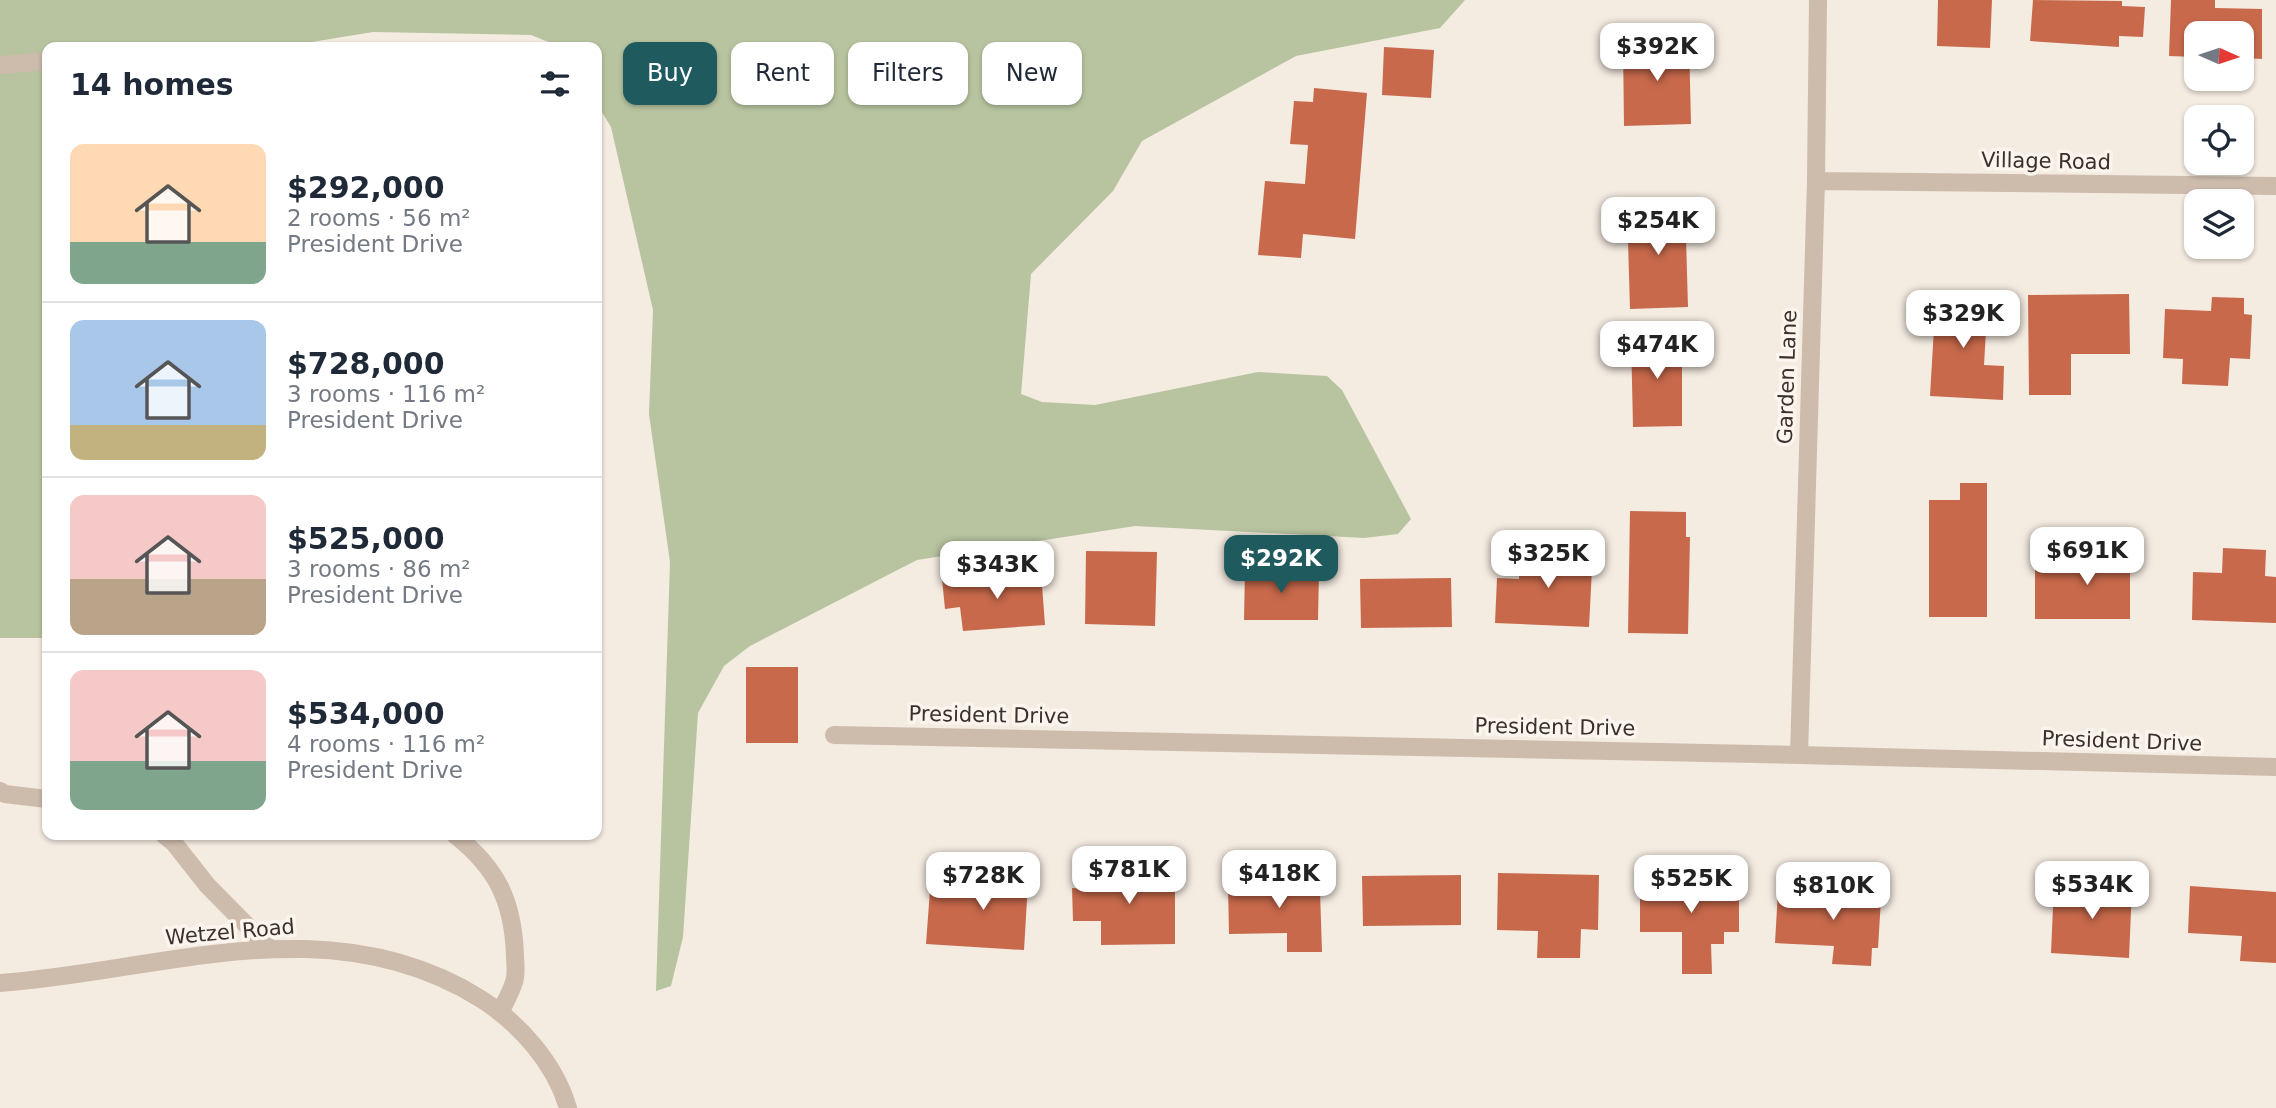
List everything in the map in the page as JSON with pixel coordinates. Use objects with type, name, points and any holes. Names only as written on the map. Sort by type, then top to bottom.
[{"type":"street","name":"Garden Lane","points":[[1799,755],[1816,181],[1818,0]]},
{"type":"street","points":[[0,65],[42,61]]},
{"type":"street","name":"Village Road","points":[[1816,181],[2276,186]]},
{"type":"street","name":"President Drive","points":[[834,735],[2276,767]]},
{"type":"street","points":[[0,791],[42,798]]},
{"type":"street","points":[[170,840],[207,885],[270,949]]},
{"type":"street","points":[[461,840],[493,872],[506,898],[514,937],[515,979],[501,1011]]},
{"type":"street","name":"Wetzel Road","points":[[0,983],[207,953],[289,947],[350,952],[391,959],[433,972],[501,1011],[530,1040],[553,1074],[568,1108]]},
{"type":"green space","points":[[0,0],[1465,0],[1440,28],[1296,56],[1142,141],[1113,191],[1031,274],[1021,394],[1042,402],[1095,405],[1258,372],[1327,376],[1342,390],[1411,519],[1398,534],[1364,538],[1135,526],[917,560],[750,646],[724,666],[698,713],[683,937],[671,986],[656,991],[670,562],[649,414],[653,310],[611,127],[602,112],[602,42],[548,42],[531,35],[373,32],[312,42],[42,42],[42,638],[0,638]]},
{"type":"building","points":[[1938,0],[1992,0],[1990,48],[1937,46]]},
{"type":"building","points":[[2033,0],[2122,1],[2122,6],[2145,7],[2143,37],[2119,36],[2119,47],[2030,41]]},
{"type":"building","points":[[2171,0],[2215,0],[2215,8],[2262,9],[2262,59],[2254,59],[2254,21],[2184,21],[2184,57],[2169,56]]},
{"type":"building","points":[[1689,40],[1691,124],[1624,126],[1623,42]]},
{"type":"building","points":[[1384,47],[1434,50],[1431,98],[1382,95]]},
{"type":"building","points":[[1314,88],[1367,93],[1355,239],[1303,234],[1301,258],[1258,255],[1265,181],[1305,184],[1308,145],[1290,144],[1294,101],[1313,102]]},
{"type":"building","points":[[1685,205],[1688,307],[1630,309],[1627,207]]},
{"type":"building","points":[[1936,294],[1988,296],[1984,365],[2004,366],[2003,400],[1930,396]]},
{"type":"building","points":[[2129,294],[2130,354],[2071,354],[2071,395],[2029,395],[2028,295]]},
{"type":"building","points":[[2212,297],[2244,298],[2244,314],[2252,315],[2250,359],[2230,358],[2228,386],[2182,384],[2183,359],[2163,358],[2165,309],[2211,311]]},
{"type":"building","points":[[1631,337],[1682,337],[1682,426],[1633,427]]},
{"type":"building","points":[[1960,483],[1987,483],[1987,617],[1929,617],[1929,500],[1960,500]]},
{"type":"building","points":[[1630,511],[1686,512],[1686,537],[1690,537],[1688,634],[1628,633]]},
{"type":"building","points":[[2089,544],[2130,545],[2130,619],[2035,619],[2035,567],[2088,566]]},
{"type":"building","points":[[1548,547],[1593,549],[1589,627],[1495,623],[1497,578],[1519,579],[1520,552],[1548,554]]},
{"type":"building","points":[[2223,548],[2266,550],[2265,576],[2276,577],[2276,623],[2192,620],[2193,572],[2222,573]]},
{"type":"building","points":[[1086,551],[1157,552],[1155,626],[1085,624]]},
{"type":"building","points":[[1245,570],[1319,571],[1318,620],[1244,620]]},
{"type":"building","points":[[1041,572],[1045,625],[963,631],[960,607],[945,609],[942,579]]},
{"type":"building","points":[[1451,578],[1452,627],[1361,628],[1360,579]]},
{"type":"building","points":[[746,667],[798,667],[798,743],[746,743]]},
{"type":"building","points":[[983,863],[1029,866],[1024,950],[926,944],[930,890],[981,892]]},
{"type":"building","points":[[1278,866],[1305,866],[1305,891],[1320,891],[1322,952],[1287,952],[1287,933],[1229,934],[1228,886],[1270,886],[1270,881],[1278,881]]},
{"type":"building","points":[[1087,870],[1175,870],[1175,944],[1101,945],[1101,921],[1073,921],[1072,888],[1088,889]]},
{"type":"building","points":[[1498,873],[1599,875],[1598,930],[1581,929],[1580,958],[1537,958],[1538,931],[1497,930]]},
{"type":"building","points":[[1461,875],[1461,925],[1363,926],[1362,876]]},
{"type":"building","points":[[1640,878],[1739,878],[1739,932],[1724,932],[1724,944],[1711,944],[1712,974],[1682,974],[1682,932],[1640,932]]},
{"type":"building","points":[[1851,881],[1882,883],[1878,948],[1872,948],[1871,966],[1832,964],[1834,946],[1775,943],[1778,891],[1851,895]]},
{"type":"building","points":[[2054,884],[2132,887],[2129,958],[2051,953]]},
{"type":"building","points":[[2190,886],[2276,892],[2276,963],[2240,961],[2242,936],[2188,933]]}]
